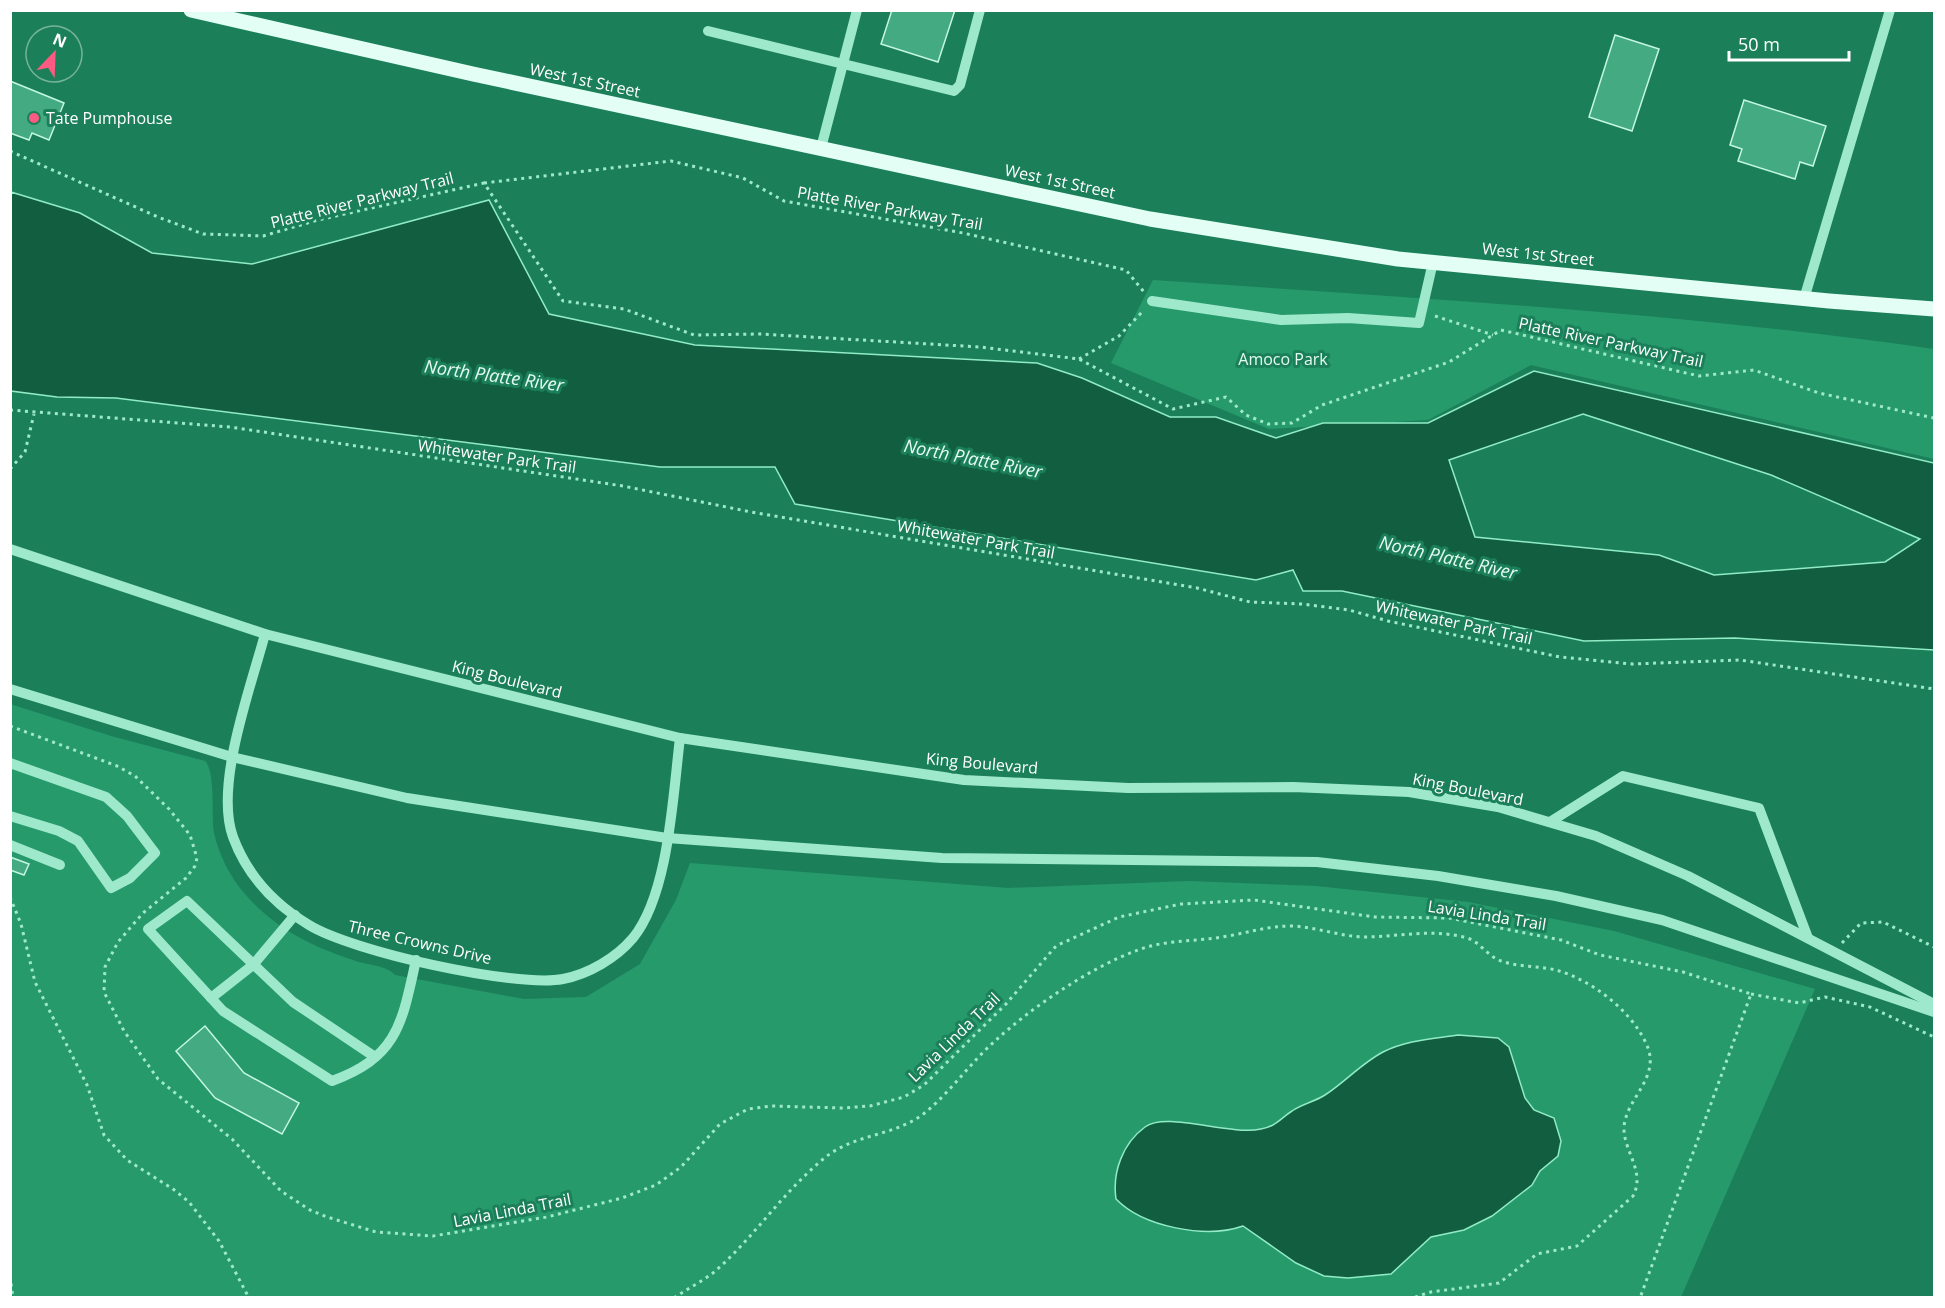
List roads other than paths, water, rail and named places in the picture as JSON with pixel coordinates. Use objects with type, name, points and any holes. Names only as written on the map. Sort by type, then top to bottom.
[{"type":"main road","name":"West 1st Street","points":[[191,10],[1150,219],[1433,262],[1804,299],[1935,309]]},
{"type":"street","points":[[821,148],[857,10]]},
{"type":"street","points":[[708,31],[954,92],[960,85],[980,10]]},
{"type":"street","points":[[1804,299],[1890,10]]},
{"type":"street","points":[[1152,301],[1281,320],[1348,318],[1419,323],[1433,262]]},
{"type":"street","name":"King Boulevard","points":[[10,549],[265,634],[680,738],[964,780],[1128,788],[1293,787],[1409,792],[1498,807],[1596,836],[1688,876],[1935,1004]]},
{"type":"street","name":"Three Crowns Drive","points":[[265,634],[232,757],[227,810],[233,837],[256,881],[294,915],[309,925],[354,946],[417,960],[541,981],[564,979],[594,968],[614,956],[632,939],[654,901],[667,838],[680,738]]},
{"type":"street","points":[[10,689],[232,757],[407,798],[667,838],[942,858],[1317,862],[1438,876],[1556,896],[1662,920],[1935,1012]]},
{"type":"street","points":[[10,763],[106,797],[127,816],[155,853],[130,878],[111,888],[78,841],[59,831],[10,816]]},
{"type":"street","points":[[1550,822],[1623,776],[1759,808],[1808,938]]},
{"type":"street","points":[[10,845],[60,865]]},
{"type":"street","points":[[375,1057],[294,1002],[187,902],[148,929],[223,1011],[332,1081],[361,1071],[392,1041],[405,1009],[417,960]]},
{"type":"street","points":[[211,998],[254,965],[294,915]]},
{"type":"water","name":"North Platte River","points":[[11,192],[80,213],[152,253],[252,264],[489,200],[549,314],[695,345],[1037,363],[1082,378],[1170,417],[1216,417],[1276,438],[1323,423],[1428,423],[1534,371],[1934,463],[1934,650],[1735,638],[1584,641],[1342,591],[1303,591],[1293,570],[1256,580],[795,504],[775,467],[660,467],[116,398],[57,397],[11,391]],"holes":[[[1583,414],[1771,475],[1920,539],[1885,562],[1714,575],[1659,555],[1475,537],[1449,460]]]},
{"type":"water","points":[[1458,1035],[1498,1038],[1509,1047],[1525,1098],[1534,1110],[1554,1118],[1561,1141],[1558,1156],[1540,1171],[1532,1185],[1492,1216],[1464,1230],[1431,1237],[1391,1274],[1348,1278],[1324,1276],[1296,1263],[1243,1226],[1211,1231],[1176,1228],[1142,1217],[1116,1199],[1116,1179],[1121,1159],[1131,1141],[1145,1127],[1155,1123],[1182,1122],[1232,1129],[1266,1128],[1296,1109],[1325,1095],[1383,1052],[1410,1042]]},
{"type":"place","name":"Tate Pumphouse","points":[[34,118]]},
{"type":"park label","name":"Amoco Park","points":[[1283,359]]}]
